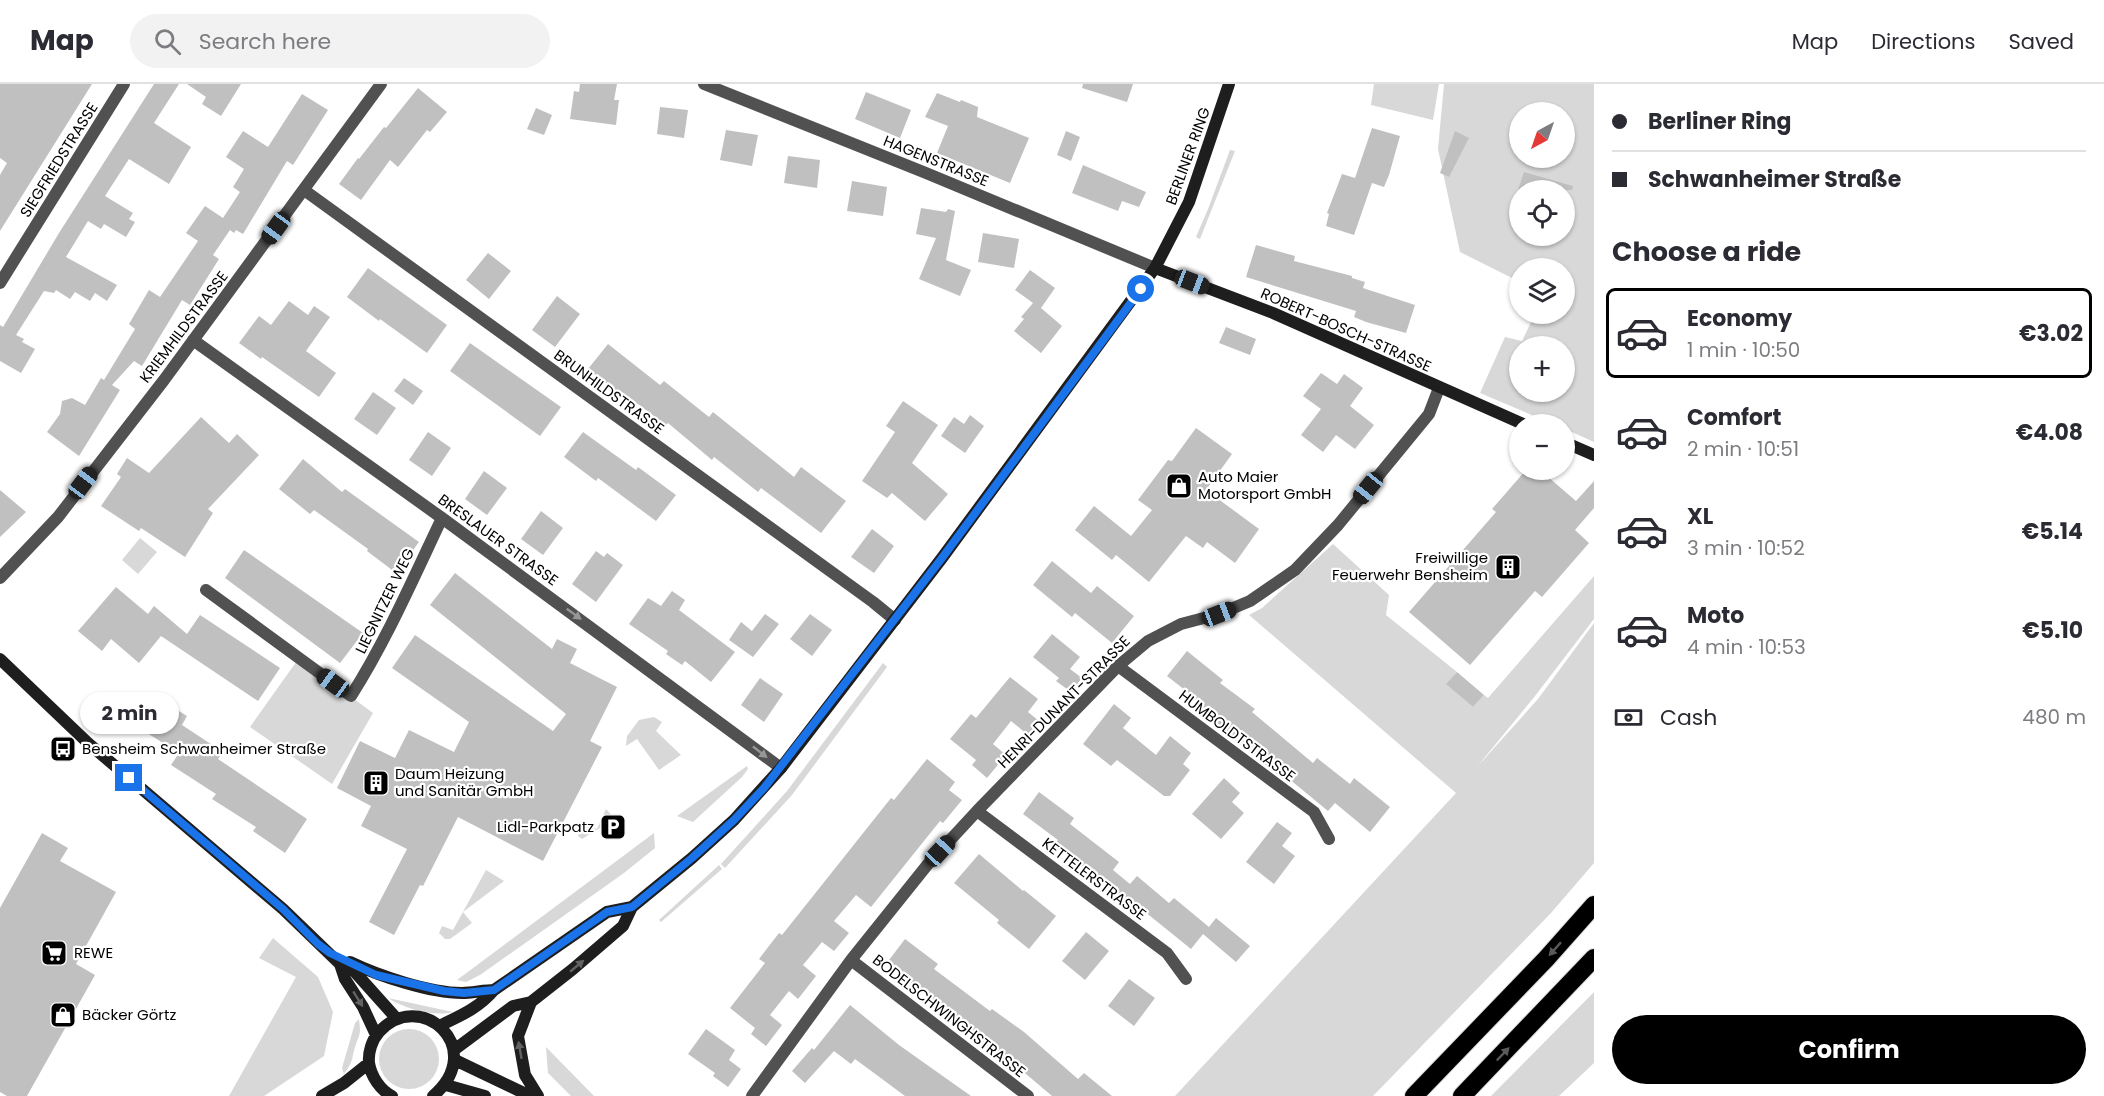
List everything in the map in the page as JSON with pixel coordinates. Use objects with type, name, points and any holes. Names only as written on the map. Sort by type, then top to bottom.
[{"type":"highway","points":[[1414,1096],[1546,959],[1594,905]]},
{"type":"highway","points":[[1462,1096],[1594,958]]},
{"type":"street","name":"SIEGFRIEDSTRASSE","points":[[0,282],[124,84]]},
{"type":"street","name":"KRIEMHILDSTRASSE","points":[[0,578],[58,517],[194,340],[381,84]]},
{"type":"street","name":"HAGENSTRASSE","points":[[704,84],[1155,268]]},
{"type":"street","name":"BERLINER RING","points":[[454,1055],[513,1006],[531,1002],[623,926],[632,907],[734,820],[781,768],[895,620],[1155,268],[1189,202],[1229,84]]},
{"type":"street","name":"BRUNHILDSTRASSE","points":[[304,190],[895,620]]},
{"type":"street","name":"ROBERT-BOSCH-STRASSE","points":[[1155,268],[1273,313],[1509,418]]},
{"type":"street","name":"BRESLAUER STRASSE","points":[[194,340],[442,518],[781,768]]},
{"type":"street","name":"HENRI-DUNANT-STRASSE","points":[[752,1096],[851,960],[928,864],[977,811],[1118,666],[1148,641],[1181,624],[1219,614],[1250,602],[1295,570],[1338,525],[1429,414],[1439,388]]},
{"type":"street","points":[[1575,447],[1594,455]]},
{"type":"street","name":"LIEGNITZER WEG","points":[[206,590],[351,696],[392,625],[442,518]]},
{"type":"street","points":[[0,659],[88,743],[283,909],[340,964],[354,971],[397,1018]]},
{"type":"street","name":"HUMBOLDTSTRASSE","points":[[1118,666],[1314,812],[1329,839]]},
{"type":"street","name":"KETTELERSTRASSE","points":[[977,811],[1167,953],[1186,979]]},
{"type":"street","name":"BERLINER RING","points":[[439,1026],[465,1014],[485,1000],[494,990],[607,912],[632,907]]},
{"type":"street","points":[[330,953],[376,975],[444,991],[464,993],[494,990]]},
{"type":"street","name":"BODELSCHWINGHSTRASSE","points":[[851,960],[1028,1096]]},
{"type":"street","points":[[340,964],[345,979],[363,1006],[376,1035]]},
{"type":"street","points":[[531,1002],[518,1036],[525,1075],[538,1096]]},
{"type":"street","points":[[387,1095],[375,1080],[369,1063],[370,1049],[376,1035],[385,1025],[397,1018],[412,1016],[427,1019],[439,1026],[448,1037],[454,1055],[452,1074],[446,1085],[433,1096]]},
{"type":"street","points":[[454,1055],[530,1096]]},
{"type":"street","points":[[322,1096],[344,1083],[369,1063]]},
{"type":"street","points":[[446,1085],[485,1096]]},
{"type":"shaded area","points":[[1374,84],[1439,84],[1433,120],[1371,105]]},
{"type":"shaded area","points":[[1444,84],[1594,84],[1594,442],[1575,433],[1575,414],[1529,414],[1480,393],[1505,337],[1509,338],[1509,402],[1575,402],[1575,336],[1524,336],[1530,324],[1575,324],[1575,258],[1509,258],[1509,276],[1460,252],[1438,149]]},
{"type":"shaded area","points":[[1230,150],[1235,151],[1200,239],[1196,237]]},
{"type":"shaded area","points":[[140,538],[157,552],[138,574],[122,560]]},
{"type":"shaded area","points":[[1333,544],[1389,595],[1386,615],[1457,672],[1447,684],[1473,707],[1484,695],[1488,698],[1594,576],[1594,619],[1477,767],[1538,699],[1594,623],[1594,863],[1551,913],[1373,1096],[1175,1096],[1456,793],[1249,615],[1262,608]]},
{"type":"shaded area","points":[[299,658],[373,713],[332,784],[250,727]]},
{"type":"shaded area","points":[[883,663],[887,667],[792,795],[725,868],[721,864],[787,791]]},
{"type":"shaded area","points":[[654,717],[662,722],[656,731],[681,755],[659,770],[637,739],[626,746],[627,736],[639,720]]},
{"type":"shaded area","points":[[747,766],[748,769],[742,777],[693,822],[677,816]]},
{"type":"shaded area","points":[[606,809],[615,819],[582,839],[578,836],[581,824],[597,829]]},
{"type":"shaded area","points":[[654,833],[655,848],[624,873],[480,975],[466,982],[457,980]]},
{"type":"shaded area","points":[[719,865],[722,869],[661,922],[659,920]]},
{"type":"shaded area","points":[[486,870],[504,881],[463,912],[472,923],[450,939],[445,939],[439,933],[442,926],[453,930]]},
{"type":"shaded area","points":[[273,938],[318,977],[333,1012],[324,1056],[264,1096],[229,1096],[296,977],[259,958]]},
{"type":"shaded area","points":[[1594,992],[1594,1063],[1559,1096],[1491,1096]]},
{"type":"shaded area","points":[[388,998],[453,1012],[420,1011]]},
{"type":"shaded area","points":[[359,1019],[359,1036],[351,1063],[344,1074],[342,1068],[355,1023]]},
{"type":"shaded area","points":[[403,1029],[415,1029],[426,1034],[434,1042],[439,1059],[437,1071],[426,1084],[415,1089],[403,1089],[392,1084],[384,1076],[379,1065],[379,1053],[384,1042],[392,1034]]},
{"type":"shaded area","points":[[546,1047],[594,1096],[571,1096],[548,1073]]},
{"type":"building","points":[[0,84],[92,84],[0,231],[0,175],[7,163],[0,158]]},
{"type":"building","points":[[154,84],[179,84],[154,123],[191,147],[169,184],[129,159],[105,196],[133,213],[129,219],[135,222],[126,237],[104,224],[101,229],[88,221],[66,257],[117,285],[107,301],[95,293],[90,301],[75,292],[70,299],[56,290],[54,293],[44,291],[16,335],[24,339],[22,342],[35,349],[21,373],[0,361],[0,325],[3,327],[59,233]]},
{"type":"building","points":[[187,84],[241,84],[221,116],[202,104],[206,97]]},
{"type":"building","points":[[580,84],[617,84],[614,100],[619,100],[616,125],[570,119],[574,91],[579,92]]},
{"type":"building","points":[[1083,84],[1133,84],[1127,102],[1082,88]]},
{"type":"building","points":[[418,88],[447,112],[430,132],[427,130],[398,167],[390,160],[361,200],[339,184],[358,158]]},
{"type":"building","points":[[866,92],[911,110],[900,138],[855,119]]},
{"type":"building","points":[[937,93],[978,107],[977,117],[1029,138],[1010,183],[937,153],[948,126],[925,117]]},
{"type":"building","points":[[302,94],[328,110],[293,165],[287,161],[243,234],[230,230],[213,255],[219,259],[190,305],[182,300],[142,366],[134,361],[112,385],[120,390],[79,456],[47,432],[60,414],[62,401],[72,398],[85,405],[101,378],[104,380],[135,329],[129,324],[149,290],[160,297],[198,241],[186,233],[205,206],[223,218],[240,192],[233,187],[244,169],[226,157],[243,131],[268,147]]},
{"type":"building","points":[[660,107],[688,110],[684,138],[657,134]]},
{"type":"building","points":[[536,108],[552,115],[544,135],[527,129]]},
{"type":"building","points":[[1372,128],[1400,136],[1384,187],[1372,183],[1354,235],[1326,226],[1329,214],[1327,213],[1342,174],[1355,178]]},
{"type":"building","points":[[726,130],[758,135],[752,166],[720,160]]},
{"type":"building","points":[[1066,131],[1080,137],[1071,161],[1057,155]]},
{"type":"building","points":[[1455,131],[1469,138],[1449,177],[1440,173]]},
{"type":"building","points":[[788,156],[820,160],[817,188],[784,183]]},
{"type":"building","points":[[1083,165],[1146,192],[1139,207],[1122,201],[1118,211],[1072,193]]},
{"type":"building","points":[[1524,172],[1552,180],[1521,180]]},
{"type":"building","points":[[852,181],[887,187],[883,216],[847,211]]},
{"type":"building","points":[[921,208],[955,211],[946,260],[971,270],[960,296],[919,279],[936,238],[916,234]]},
{"type":"building","points":[[983,233],[1019,239],[1014,268],[978,262]]},
{"type":"building","points":[[1256,245],[1295,256],[1294,261],[1352,276],[1352,278],[1365,282],[1363,288],[1415,305],[1406,333],[1354,317],[1356,311],[1246,277]]},
{"type":"building","points":[[488,253],[511,271],[489,299],[466,280]]},
{"type":"building","points":[[368,268],[447,325],[427,353],[347,297]]},
{"type":"building","points":[[1030,270],[1055,288],[1041,308],[1062,326],[1041,353],[1014,331],[1024,319],[1021,317],[1033,303],[1015,290]]},
{"type":"building","points":[[557,296],[580,314],[555,347],[532,330]]},
{"type":"building","points":[[289,301],[308,315],[314,306],[330,317],[306,351],[336,373],[319,397],[239,343],[259,316],[271,325]]},
{"type":"building","points":[[1226,327],[1256,339],[1250,355],[1219,343]]},
{"type":"building","points":[[470,343],[561,407],[540,436],[450,371]]},
{"type":"building","points":[[608,344],[660,385],[664,381],[709,417],[713,412],[794,477],[801,467],[846,501],[821,533],[761,488],[758,492],[714,457],[712,460],[668,423],[666,425],[622,392],[620,395],[588,369]]},
{"type":"building","points":[[1321,373],[1337,384],[1344,374],[1363,388],[1350,406],[1374,425],[1355,449],[1336,435],[1323,452],[1301,435],[1321,409],[1303,396]]},
{"type":"building","points":[[404,378],[423,391],[413,405],[394,391]]},
{"type":"building","points":[[373,392],[396,408],[377,435],[354,419]]},
{"type":"building","points":[[903,401],[938,425],[912,463],[948,494],[925,521],[892,493],[887,498],[862,481],[895,432],[886,426]]},
{"type":"building","points":[[970,415],[984,426],[965,453],[941,436],[954,417],[964,424]]},
{"type":"building","points":[[201,417],[229,443],[237,434],[259,455],[208,509],[213,513],[185,557],[141,528],[139,531],[101,506],[121,477],[117,474],[127,458],[149,473]]},
{"type":"building","points":[[1196,428],[1232,454],[1206,490],[1259,529],[1235,563],[1207,542],[1203,548],[1186,536],[1149,582],[1116,555],[1112,560],[1075,530],[1094,506],[1131,536],[1152,510],[1138,500],[1168,460],[1172,461]]},
{"type":"building","points":[[428,432],[451,448],[432,476],[409,460]]},
{"type":"building","points":[[583,432],[636,470],[638,467],[676,495],[656,521],[598,478],[596,481],[564,457]]},
{"type":"building","points":[[303,459],[342,492],[345,489],[419,542],[396,573],[367,551],[368,549],[314,510],[310,514],[279,489]]},
{"type":"building","points":[[484,471],[507,488],[487,515],[465,499]]},
{"type":"building","name":"Freiwillige Feuerwehr Bensheim","points":[[1517,480],[1552,480],[1576,501],[1594,481],[1594,508],[1575,530],[1589,543],[1542,597],[1535,591],[1470,665],[1409,612],[1496,512],[1492,509]]},
{"type":"building","points":[[0,490],[26,512],[0,537]]},
{"type":"building","points":[[541,511],[563,528],[543,555],[521,539]]},
{"type":"building","points":[[872,529],[894,546],[874,573],[851,557]]},
{"type":"building","points":[[244,550],[363,633],[340,663],[225,578]]},
{"type":"building","points":[[596,551],[604,557],[607,553],[623,565],[596,602],[572,584]]},
{"type":"building","points":[[1052,561],[1091,593],[1097,586],[1134,616],[1112,643],[1075,613],[1072,617],[1033,585]]},
{"type":"building","points":[[455,573],[552,649],[557,639],[577,649],[570,663],[617,687],[590,741],[602,747],[543,861],[458,817],[423,886],[420,885],[394,935],[369,922],[407,849],[361,826],[371,806],[337,788],[360,741],[395,758],[409,730],[454,752],[469,722],[392,668],[415,635],[553,731],[566,714],[430,605]]},
{"type":"building","points":[[116,587],[148,614],[154,606],[187,634],[200,615],[280,668],[258,701],[161,636],[139,663],[111,639],[102,651],[78,631]]},
{"type":"building","points":[[672,591],[685,600],[679,610],[735,652],[711,682],[685,661],[682,665],[666,654],[668,651],[629,624],[648,598],[661,606]]},
{"type":"building","points":[[765,614],[779,624],[753,657],[729,640],[741,622],[752,631]]},
{"type":"building","points":[[810,614],[832,630],[812,656],[790,639]]},
{"type":"building","points":[[1052,634],[1080,657],[1070,669],[1082,678],[1071,692],[1056,681],[1059,678],[1033,657]]},
{"type":"building","points":[[1187,651],[1223,680],[1220,683],[1255,709],[1252,712],[1313,763],[1317,758],[1350,784],[1354,778],[1390,807],[1370,832],[1335,803],[1328,811],[1288,778],[1286,781],[1199,711],[1204,705],[1167,676]]},
{"type":"building","points":[[1457,672],[1484,695],[1473,707],[1446,684]]},
{"type":"building","points":[[1010,677],[1038,699],[1028,712],[1039,721],[1028,735],[1011,721],[993,744],[1006,755],[987,778],[972,765],[976,760],[950,739],[971,714],[976,718]]},
{"type":"building","points":[[760,678],[783,694],[764,722],[741,705]]},
{"type":"building","points":[[155,696],[187,716],[182,725],[223,752],[218,759],[307,819],[285,853],[253,831],[256,827],[212,799],[216,794],[171,765],[179,753],[136,726]]},
{"type":"building","points":[[1114,704],[1131,718],[1123,728],[1156,755],[1170,736],[1191,753],[1183,764],[1190,770],[1170,796],[1164,796],[1117,760],[1111,766],[1083,744]]},
{"type":"building","points":[[927,759],[955,782],[949,790],[962,800],[943,823],[940,821],[871,907],[856,895],[834,921],[849,933],[834,951],[822,942],[803,965],[816,976],[798,999],[789,991],[770,1015],[782,1025],[766,1046],[751,1034],[755,1028],[730,1008],[765,963],[759,959],[779,933],[782,935],[891,798],[894,800]]},
{"type":"building","points":[[1224,778],[1240,793],[1232,802],[1244,813],[1221,839],[1192,814]]},
{"type":"building","points":[[1039,792],[1074,818],[1070,824],[1119,862],[1113,870],[1130,884],[1137,876],[1169,903],[1174,898],[1209,927],[1216,918],[1250,946],[1236,962],[1203,934],[1191,949],[1139,907],[1136,910],[1054,845],[1058,840],[1023,814]]},
{"type":"building","points":[[1277,822],[1292,833],[1282,846],[1295,856],[1274,884],[1246,862]]},
{"type":"building","points":[[42,833],[68,848],[60,861],[116,892],[76,964],[95,975],[27,1096],[7,1096],[0,1092],[0,908]]},
{"type":"building","points":[[979,854],[1056,916],[1029,949],[997,923],[999,920],[954,883]]},
{"type":"building","points":[[1086,932],[1109,951],[1085,980],[1062,961]]},
{"type":"building","points":[[905,939],[938,964],[934,969],[990,1011],[992,1009],[1024,1032],[1078,1079],[1084,1073],[1112,1096],[1052,1096],[1006,1057],[1004,1059],[972,1036],[973,1034],[886,964]]},
{"type":"building","points":[[1129,979],[1155,998],[1134,1026],[1108,1006]]},
{"type":"building","points":[[850,1005],[899,1045],[971,1096],[905,1096],[855,1059],[851,1064],[834,1051],[805,1083],[792,1071],[812,1048],[814,1050]]},
{"type":"building","points":[[706,1029],[735,1050],[729,1060],[741,1069],[728,1087],[713,1076],[715,1073],[688,1054]]},
{"type":"place","name":"Auto Maier Motorsport GmbH","points":[[1179,486]]},
{"type":"place","name":"Freiwillige Feuerwehr Bensheim","points":[[1508,567]]},
{"type":"place","name":"Bensheim Schwanheimer Straße","points":[[63,749]]},
{"type":"place","name":"Daum Heizung und Sanitär GmbH","points":[[376,783]]},
{"type":"place","name":"Lidl-Parkpatz","points":[[613,827]]},
{"type":"place","name":"REWE","points":[[54,953]]},
{"type":"place","name":"Bäcker Görtz","points":[[63,1015]]},
{"type":"route","points":[[129,778],[283,909],[330,953],[376,975],[444,991],[464,993],[494,990],[607,912],[632,907],[692,858],[734,820],[764,788],[942,558],[1141,289]]}]
